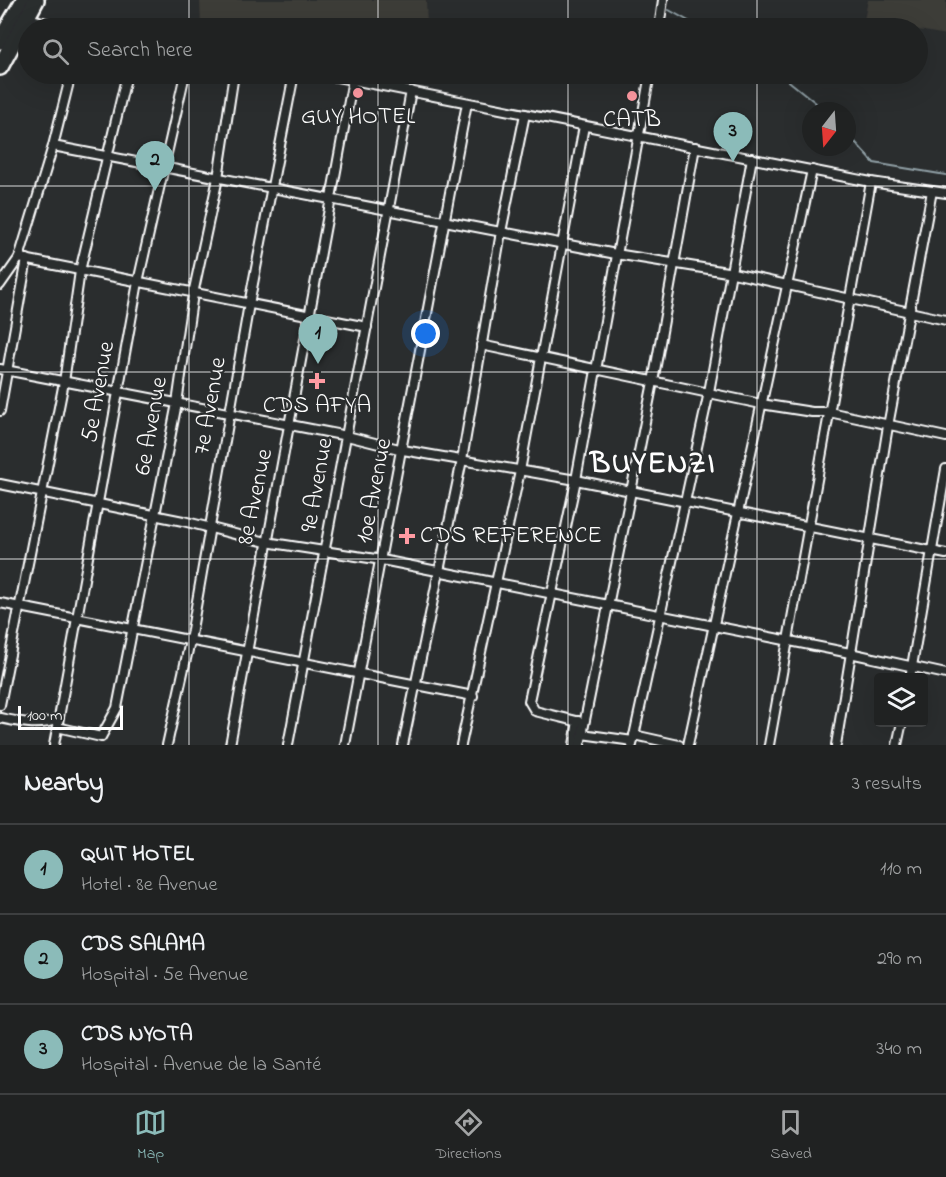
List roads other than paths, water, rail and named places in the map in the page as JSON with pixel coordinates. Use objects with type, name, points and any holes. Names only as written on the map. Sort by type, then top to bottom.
[{"type":"highway","points":[[0,41],[22,11],[36,0]]},
{"type":"highway","points":[[0,67],[18,21]]},
{"type":"street","points":[[660,18],[663,0]]},
{"type":"street","points":[[22,11],[39,18]]},
{"type":"street","points":[[0,411],[4,370],[23,258],[68,84]]},
{"type":"street","points":[[0,705],[21,607],[63,382],[80,271],[125,84]]},
{"type":"street","name":"5e Avenue","points":[[54,745],[138,282],[183,84]]},
{"type":"street","name":"6e Avenue","points":[[57,723],[99,737],[103,735],[117,708],[177,403],[193,294],[218,178],[232,84]]},
{"type":"street","name":"7e Avenue","points":[[167,745],[190,641],[208,527],[292,84]]},
{"type":"street","name":"8e Avenue","points":[[230,745],[266,542],[291,425],[352,84]]},
{"type":"street","points":[[377,84],[871,182],[946,193]]},
{"type":"street","points":[[581,722],[536,711],[529,700],[576,480],[648,84]]},
{"type":"street","name":"9e Avenue","points":[[288,745],[411,91]]},
{"type":"street","name":"10e Avenue","points":[[345,745],[403,450],[467,103]]},
{"type":"street","points":[[403,745],[462,460],[501,232],[525,114]]},
{"type":"street","points":[[461,745],[520,471],[584,126]]},
{"type":"street","points":[[53,146],[616,254],[733,273],[946,320]]},
{"type":"street","points":[[574,745],[609,605],[653,382],[695,147]]},
{"type":"street","points":[[633,740],[709,392],[733,273],[752,158]]},
{"type":"street","points":[[688,745],[812,170]]},
{"type":"street","points":[[769,745],[871,182]]},
{"type":"street","points":[[836,745],[888,426],[911,313],[932,191]]},
{"type":"street","points":[[23,258],[193,294],[367,327]]},
{"type":"street","points":[[0,285],[23,258]]},
{"type":"street","points":[[481,345],[761,404],[812,412],[829,412],[946,437]]},
{"type":"street","points":[[4,370],[346,436],[403,450],[630,490],[946,554]]},
{"type":"street","points":[[911,673],[946,469]]},
{"type":"street","points":[[0,484],[98,506],[156,515],[266,542],[382,560],[850,652],[946,674]]},
{"type":"street","points":[[0,603],[78,616],[190,641],[473,696]]},
{"type":"street","points":[[0,718],[28,723],[57,723]]},
{"type":"street","points":[[580,745],[581,722]]},
{"type":"street","points":[[897,745],[901,727]]},
{"type":"street","points":[[582,734],[679,745]]},
{"type":"waterway","points":[[669,10],[683,18]]},
{"type":"waterway","points":[[792,84],[815,102]]},
{"type":"waterway","points":[[856,143],[874,163],[946,175]]},
{"type":"place","name":"GUY HOTEL","points":[[358,93]]},
{"type":"place","name":"CATB","points":[[632,96]]},
{"type":"place","name":"CDS NYOTA","points":[[733,162]]},
{"type":"place","name":"CDS SALAMA","points":[[155,191]]},
{"type":"place","name":"QUIT HOTEL","points":[[318,364]]},
{"type":"place","name":"CDS AFYA","points":[[317,381]]},
{"type":"place","name":"CDS REFERENCE","points":[[407,536]]},
{"type":"district","name":"BUYENZI","points":[[653,465]]}]
